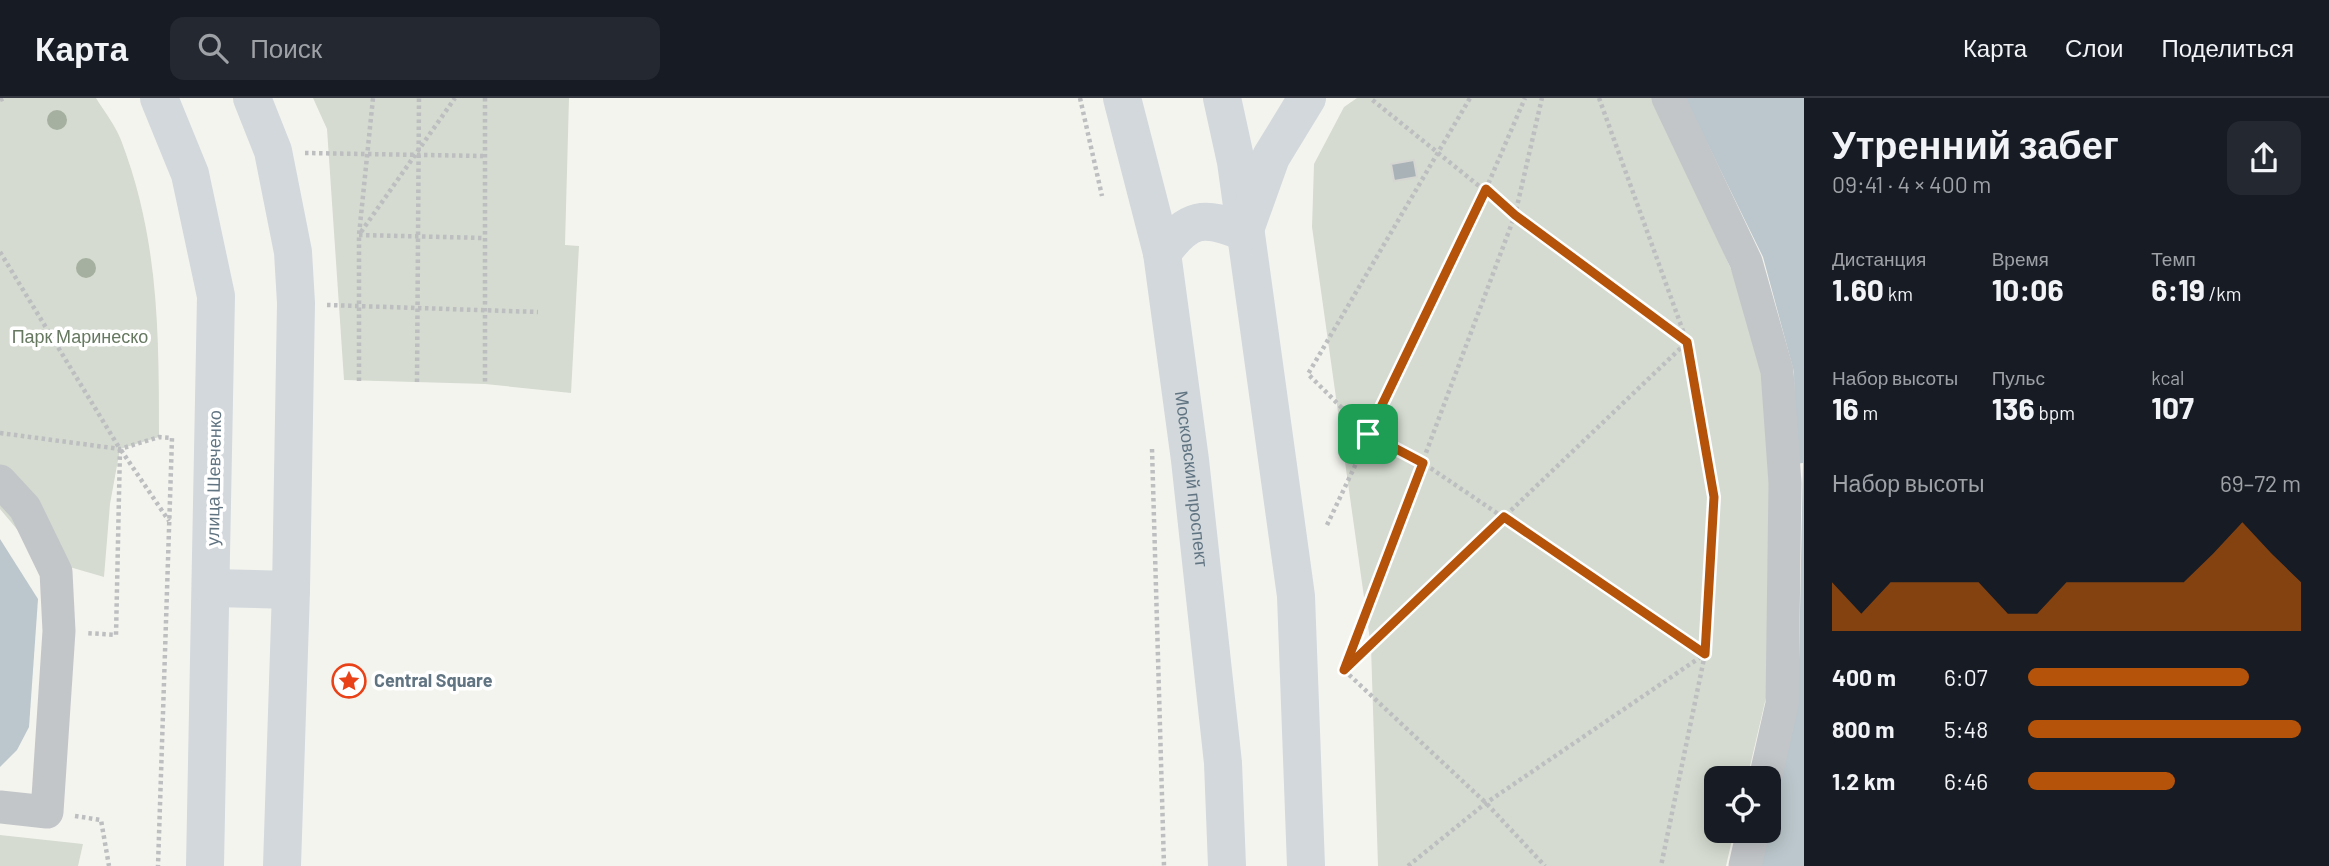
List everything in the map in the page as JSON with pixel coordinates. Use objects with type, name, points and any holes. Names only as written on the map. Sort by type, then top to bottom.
[{"type":"main road","name":"улица Шевченко","points":[[159,98],[190,174],[216,296],[205,866]]},
{"type":"main road","points":[[252,98],[273,151],[293,252],[296,303],[291,590],[282,866]]},
{"type":"main road","name":"Московский проспект","points":[[1122,98],[1162,253],[1205,579],[1227,866]]},
{"type":"main road","points":[[1222,98],[1236,162],[1296,596],[1307,866]]},
{"type":"main road","points":[[1244,233],[1271,157],[1307,98]]},
{"type":"main road","points":[[1162,253],[1175,235],[1189,224],[1218,222],[1244,233]]},
{"type":"main road","points":[[212,588],[291,590]]},
{"type":"main road","points":[[1211,866],[1225,814]]},
{"type":"street","points":[[1668,98],[1746,262],[1777,371],[1785,483],[1782,704],[1768,766]]},
{"type":"street","points":[[0,481],[24,508],[55,572],[59,632],[47,812],[0,807]]},
{"type":"street","points":[[1745,866],[1750,843]]},
{"type":"path","points":[[359,381],[359,234],[373,98]]},
{"type":"path","points":[[417,382],[419,98]]},
{"type":"path","points":[[359,234],[417,156],[455,98]]},
{"type":"path","points":[[485,98],[485,384]]},
{"type":"path","points":[[1080,98],[1102,196]]},
{"type":"path","points":[[1370,98],[1515,215],[1687,342]]},
{"type":"path","points":[[1470,98],[1308,374],[1368,434],[1423,463],[1705,654]]},
{"type":"path","points":[[1327,525],[1486,189],[1525,98]]},
{"type":"path","points":[[1344,670],[1515,215],[1542,98]]},
{"type":"path","points":[[1599,98],[1687,342],[1714,497],[1705,654],[1661,866]]},
{"type":"path","points":[[304,153],[483,156]]},
{"type":"path","points":[[359,234],[483,237]]},
{"type":"path","points":[[0,252],[120,449],[169,522]]},
{"type":"path","points":[[326,304],[538,312]]},
{"type":"path","points":[[1344,670],[1687,342]]},
{"type":"path","points":[[0,433],[120,449],[159,437],[172,438],[158,866]]},
{"type":"path","points":[[116,635],[120,449]]},
{"type":"path","points":[[1152,449],[1164,866]]},
{"type":"path","points":[[1408,866],[1486,803],[1705,654]]},
{"type":"path","points":[[1344,670],[1486,803],[1545,866]]},
{"type":"path","points":[[47,812],[102,820],[109,866]]},
{"type":"green space","name":"Парк Маринеско","points":[[0,98],[96,98],[121,140],[143,214],[150,250],[157,323],[159,437],[120,449],[110,504],[104,577],[42,559],[0,509]]},
{"type":"green space","points":[[313,98],[569,98],[565,245],[579,246],[571,393],[485,384],[344,380],[327,129]]},
{"type":"green space","points":[[1357,98],[1656,98],[1751,315],[1766,373],[1772,543],[1768,689],[1750,766],[1704,766],[1704,843],[1731,843],[1726,866],[1378,866],[1371,647],[1312,227],[1314,164],[1344,107]]},
{"type":"green space","points":[[0,835],[83,844],[78,866],[0,866]]},
{"type":"shaded area","points":[[1685,98],[1804,98],[1804,866],[1759,866],[1765,843],[1781,843],[1781,777],[1792,732],[1799,660],[1803,463],[1795,464],[1794,372],[1763,257]]},
{"type":"shaded area","points":[[0,539],[38,599],[29,727],[17,750],[0,767]]},
{"type":"building","points":[[1414,160],[1417,177],[1394,181],[1391,164]]},
{"type":"place","name":"Central Square","points":[[349,681]]},
{"type":"route","points":[[1486,189],[1515,215],[1687,342],[1714,497],[1705,654],[1504,517],[1344,670],[1423,463],[1368,434],[1486,189]]}]
